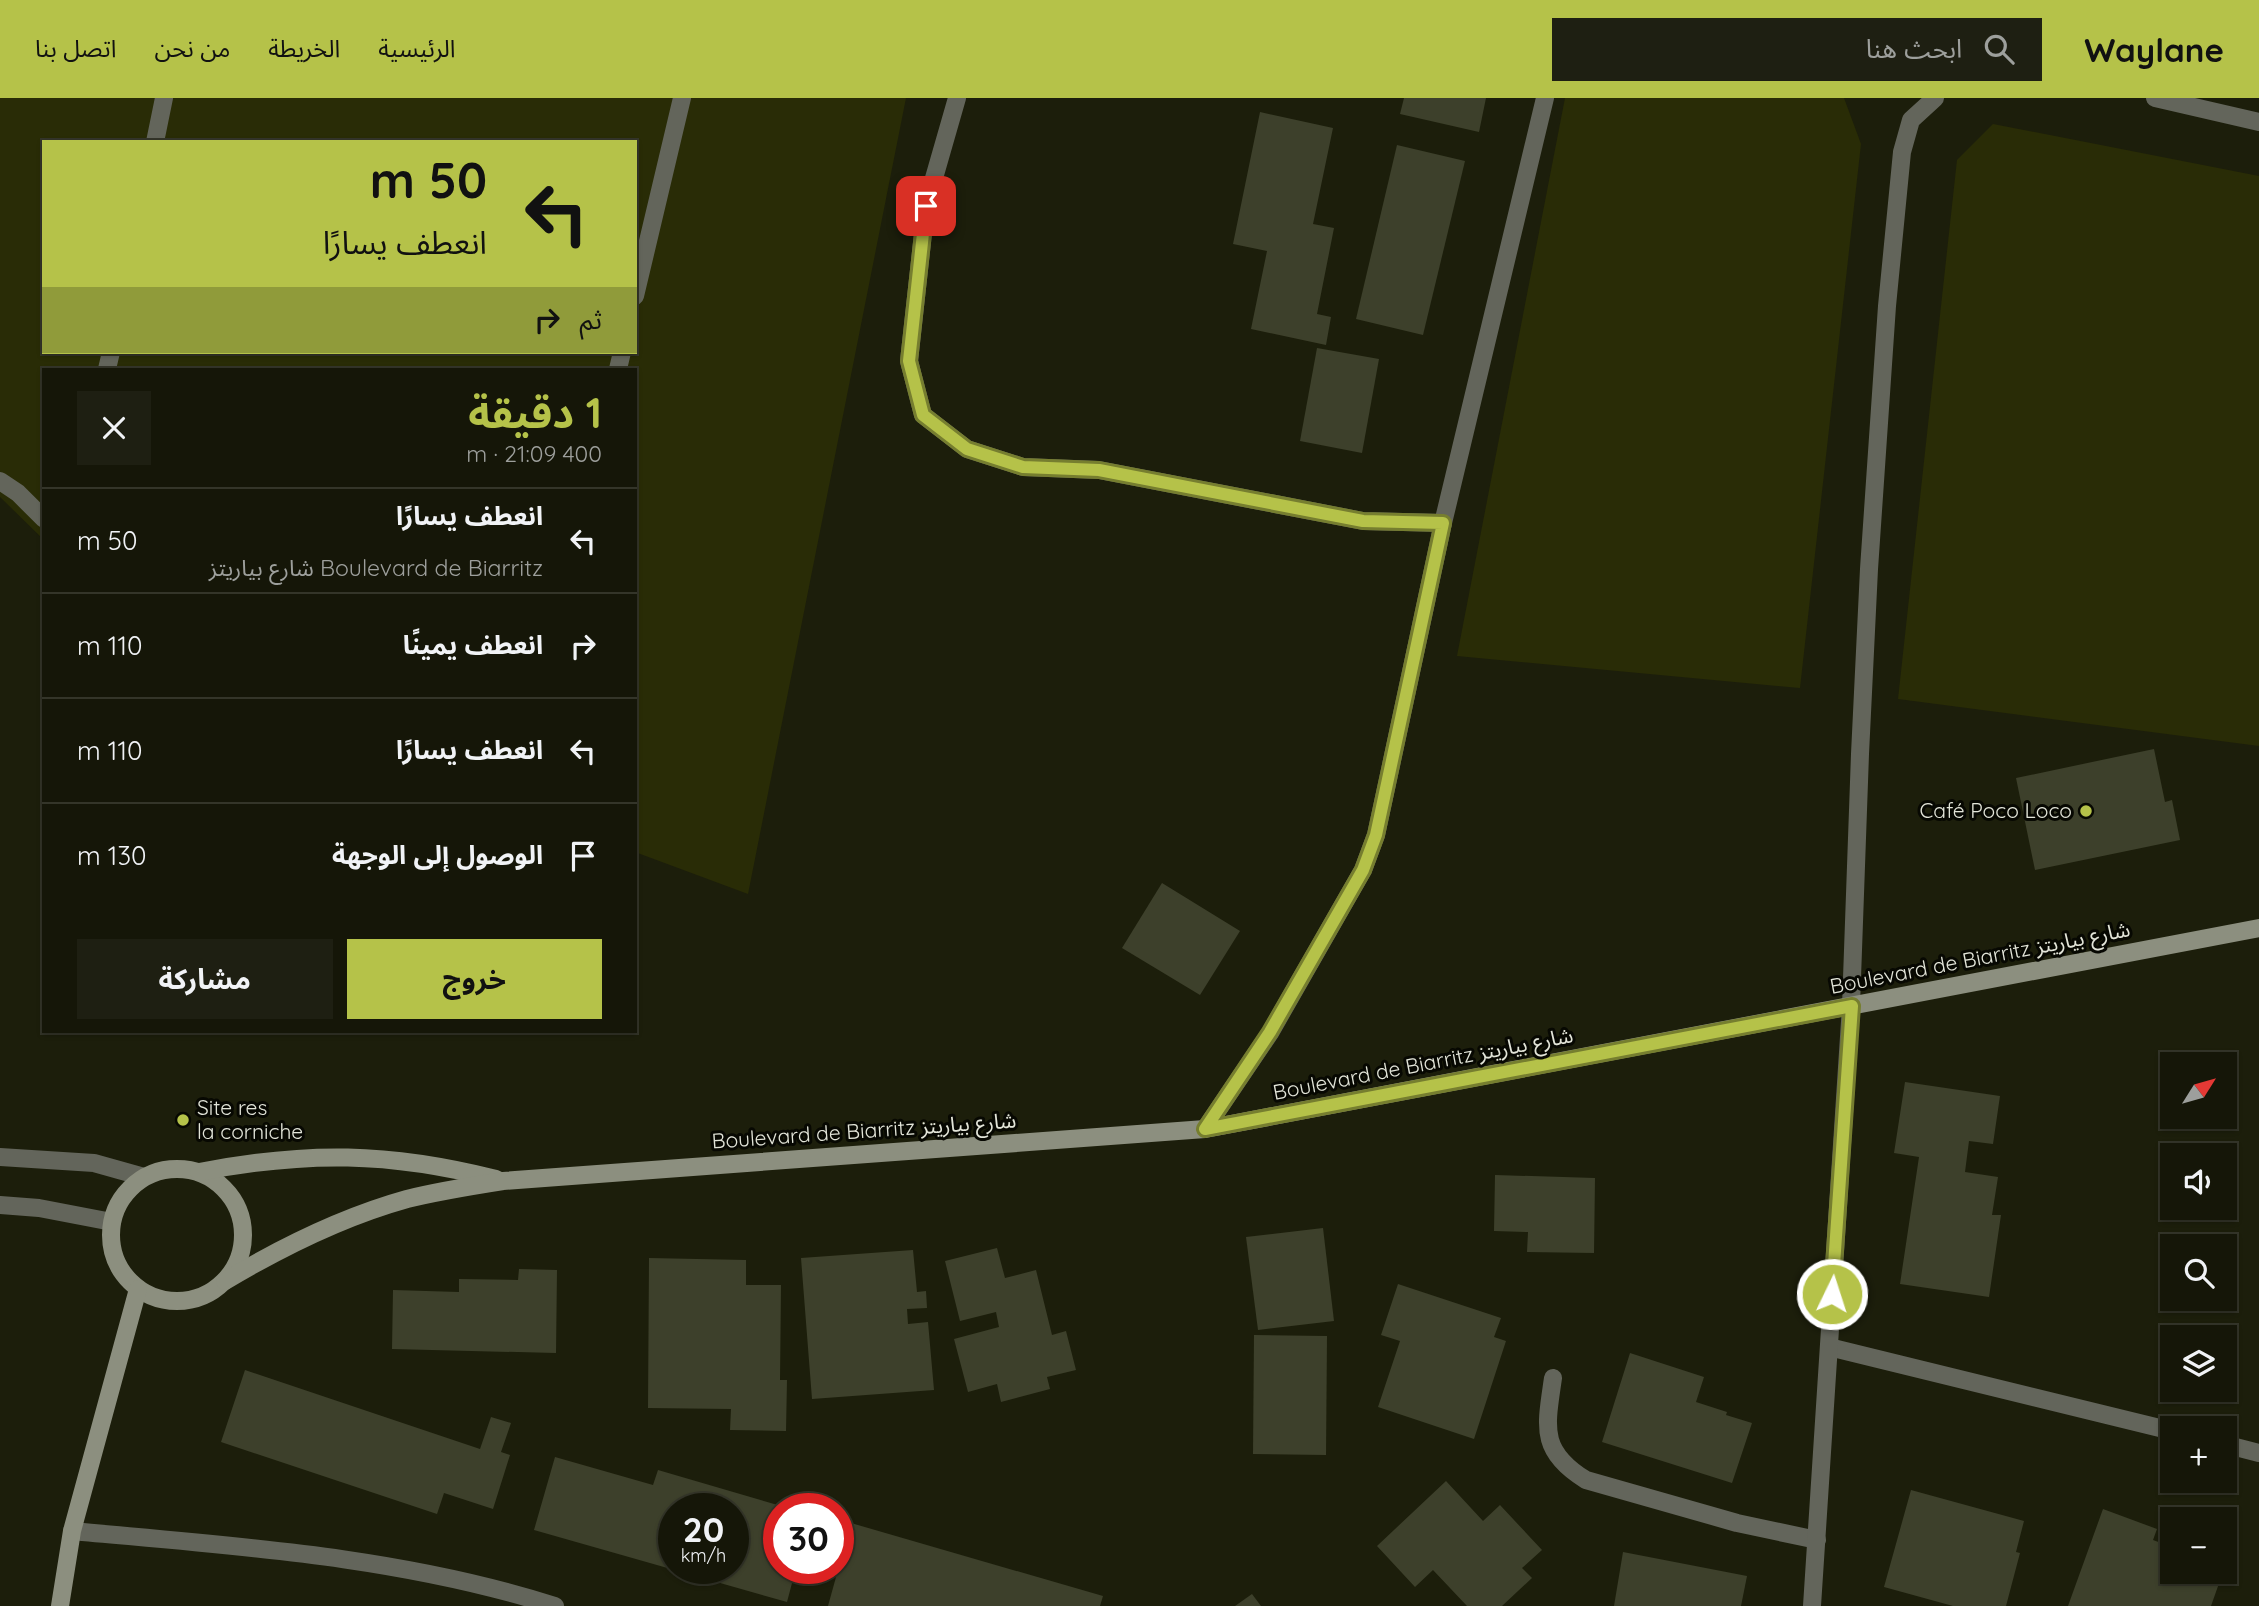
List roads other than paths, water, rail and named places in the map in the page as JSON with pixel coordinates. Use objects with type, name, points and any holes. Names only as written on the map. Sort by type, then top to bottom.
[{"type":"street","points":[[155,140],[164,98]]},
{"type":"street","points":[[637,288],[682,98]]},
{"type":"street","points":[[957,98],[926,206],[909,361],[923,415],[967,449],[1023,467],[1099,470],[1363,521],[1443,523]]},
{"type":"street","points":[[1205,1129],[1270,1032],[1363,870],[1376,835],[1443,523],[1545,98]]},
{"type":"street","points":[[1812,1606],[1852,1006],[1869,569],[1887,306],[1902,152],[1911,120],[1935,98]]},
{"type":"street","points":[[2155,98],[2259,122]]},
{"type":"street","points":[[0,481],[18,493],[42,517]]},
{"type":"street","name":"Boulevard de Biarritz شارع بياريتز","points":[[225,1281],[268,1255],[362,1214],[405,1200],[454,1189],[503,1181],[1205,1129],[2259,928]]},
{"type":"street","points":[[0,1157],[43,1158],[94,1164],[144,1177]]},
{"type":"street","name":"Boulevard de Biarritz شارع بياريتز","points":[[199,1172],[249,1162],[300,1157],[360,1157],[453,1168],[503,1181]]},
{"type":"street","points":[[161,1170],[199,1172],[215,1181],[229,1194],[239,1211],[243,1229],[242,1248],[236,1266],[225,1281],[209,1293],[185,1301],[153,1297],[138,1289],[125,1276],[115,1259],[111,1241],[112,1222],[118,1204],[129,1189],[144,1177],[161,1170]]},
{"type":"street","points":[[0,1205],[51,1210],[112,1222]]},
{"type":"street","points":[[60,1606],[72,1531],[138,1289]]},
{"type":"street","points":[[1829,1347],[2160,1428]]},
{"type":"street","points":[[1553,1378],[1547,1425],[1549,1437],[1553,1449],[1567,1468],[1586,1480],[1737,1523],[1816,1540]]},
{"type":"street","points":[[2237,1447],[2259,1453]]},
{"type":"street","points":[[72,1531],[244,1547],[391,1567],[477,1585],[555,1606]]},
{"type":"place","name":"Café Poco Loco","points":[[2086,811]]},
{"type":"place","name":"Site res la corniche","points":[[183,1120]]}]
